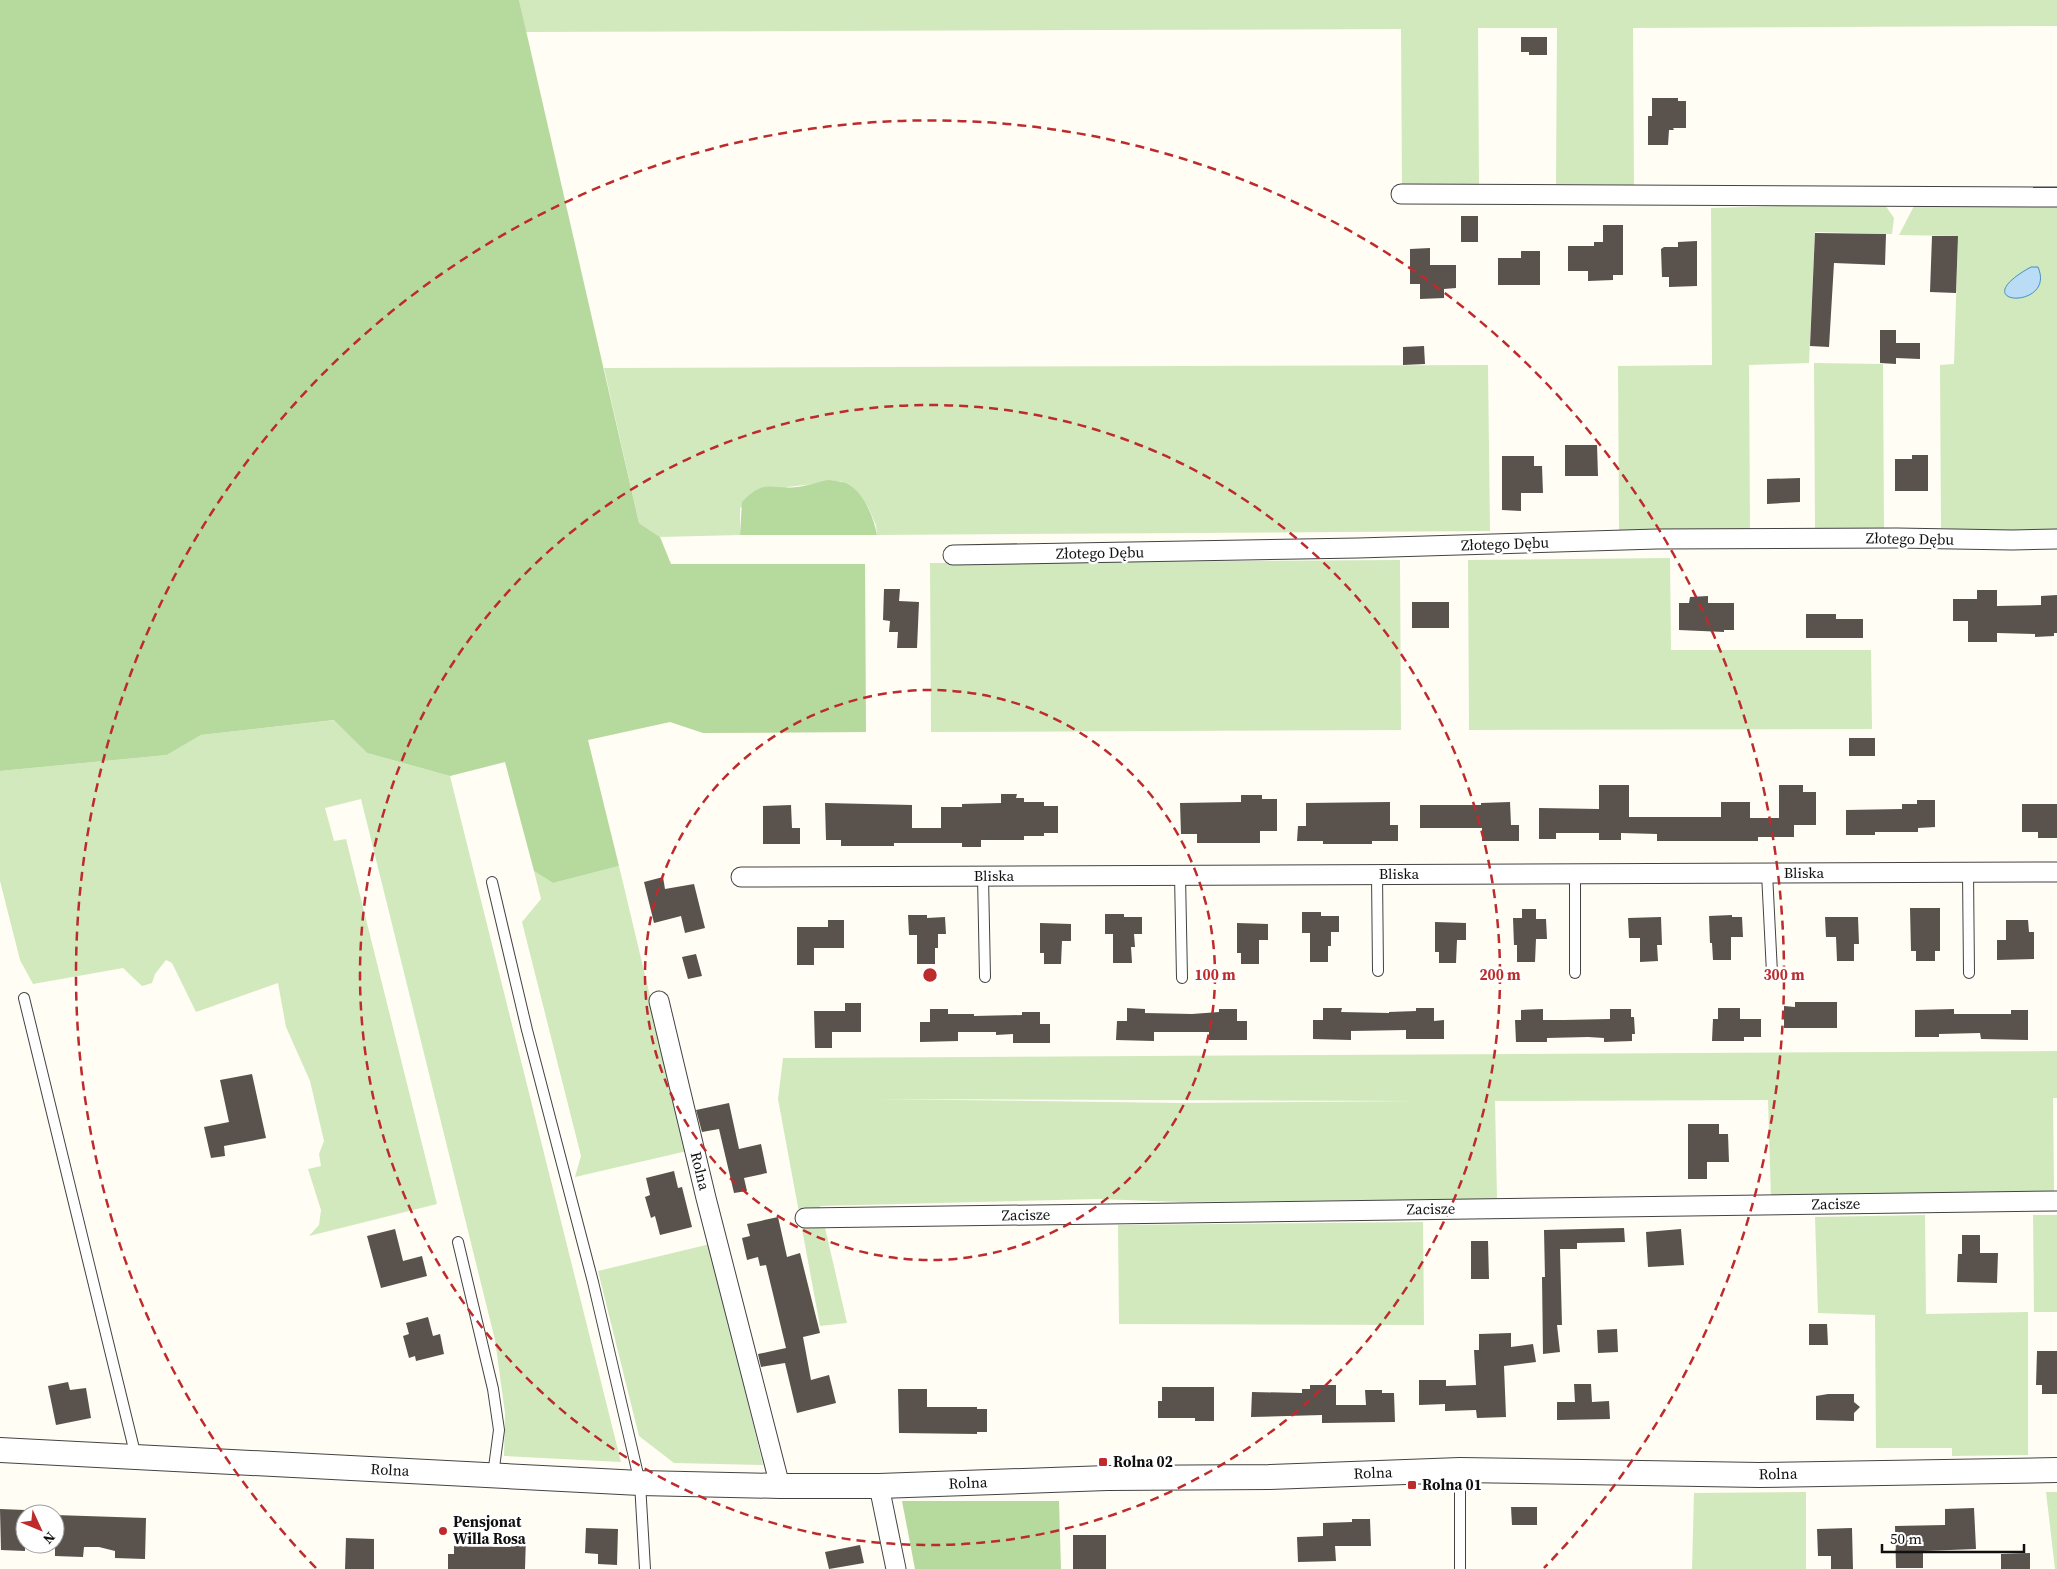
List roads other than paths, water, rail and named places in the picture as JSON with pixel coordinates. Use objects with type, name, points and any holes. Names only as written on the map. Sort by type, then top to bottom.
[{"type":"street","points":[[1401,194],[2057,197]]},
{"type":"street","name":"Złotego Dębu","points":[[953,555],[1358,548],[1657,539],[2057,539]]},
{"type":"street","name":"Bliska","points":[[741,877],[2057,872]]},
{"type":"street","name":"Rolna","points":[[659,1001],[706,1198],[780,1486]]},
{"type":"street","name":"Zacisze","points":[[806,1218],[2057,1201]]},
{"type":"street","name":"Rolna","points":[[0,1450],[640,1483],[780,1486],[880,1486],[1107,1478],[1269,1477],[1460,1470],[1759,1474],[2057,1470]]},
{"type":"street","points":[[880,1486],[896,1569]]},
{"type":"lane","points":[[1968,872],[1969,973]]},
{"type":"lane","points":[[1767,873],[1772,973]]},
{"type":"lane","points":[[1377,874],[1378,972]]},
{"type":"lane","points":[[1575,874],[1575,973]]},
{"type":"lane","points":[[1180,875],[1182,978]]},
{"type":"lane","points":[[983,876],[985,977]]},
{"type":"lane","points":[[492,882],[526,1030],[593,1282],[640,1483],[645,1569]]},
{"type":"lane","points":[[24,998],[136,1457]]},
{"type":"lane","points":[[458,1242],[494,1397],[499,1430],[494,1475]]},
{"type":"lane","points":[[1460,1470],[1460,1569]]},
{"type":"water","points":[[2031,267],[2038,267],[2040,281],[2035,291],[2025,297],[2015,298],[2007,296],[2005,290],[2012,280]]},
{"type":"place","name":"Rolna 02","points":[[1103,1462]]},
{"type":"place","name":"Rolna 01","points":[[1412,1485]]},
{"type":"place","name":"Pensjonat Willa Rosa","points":[[443,1531]]}]
